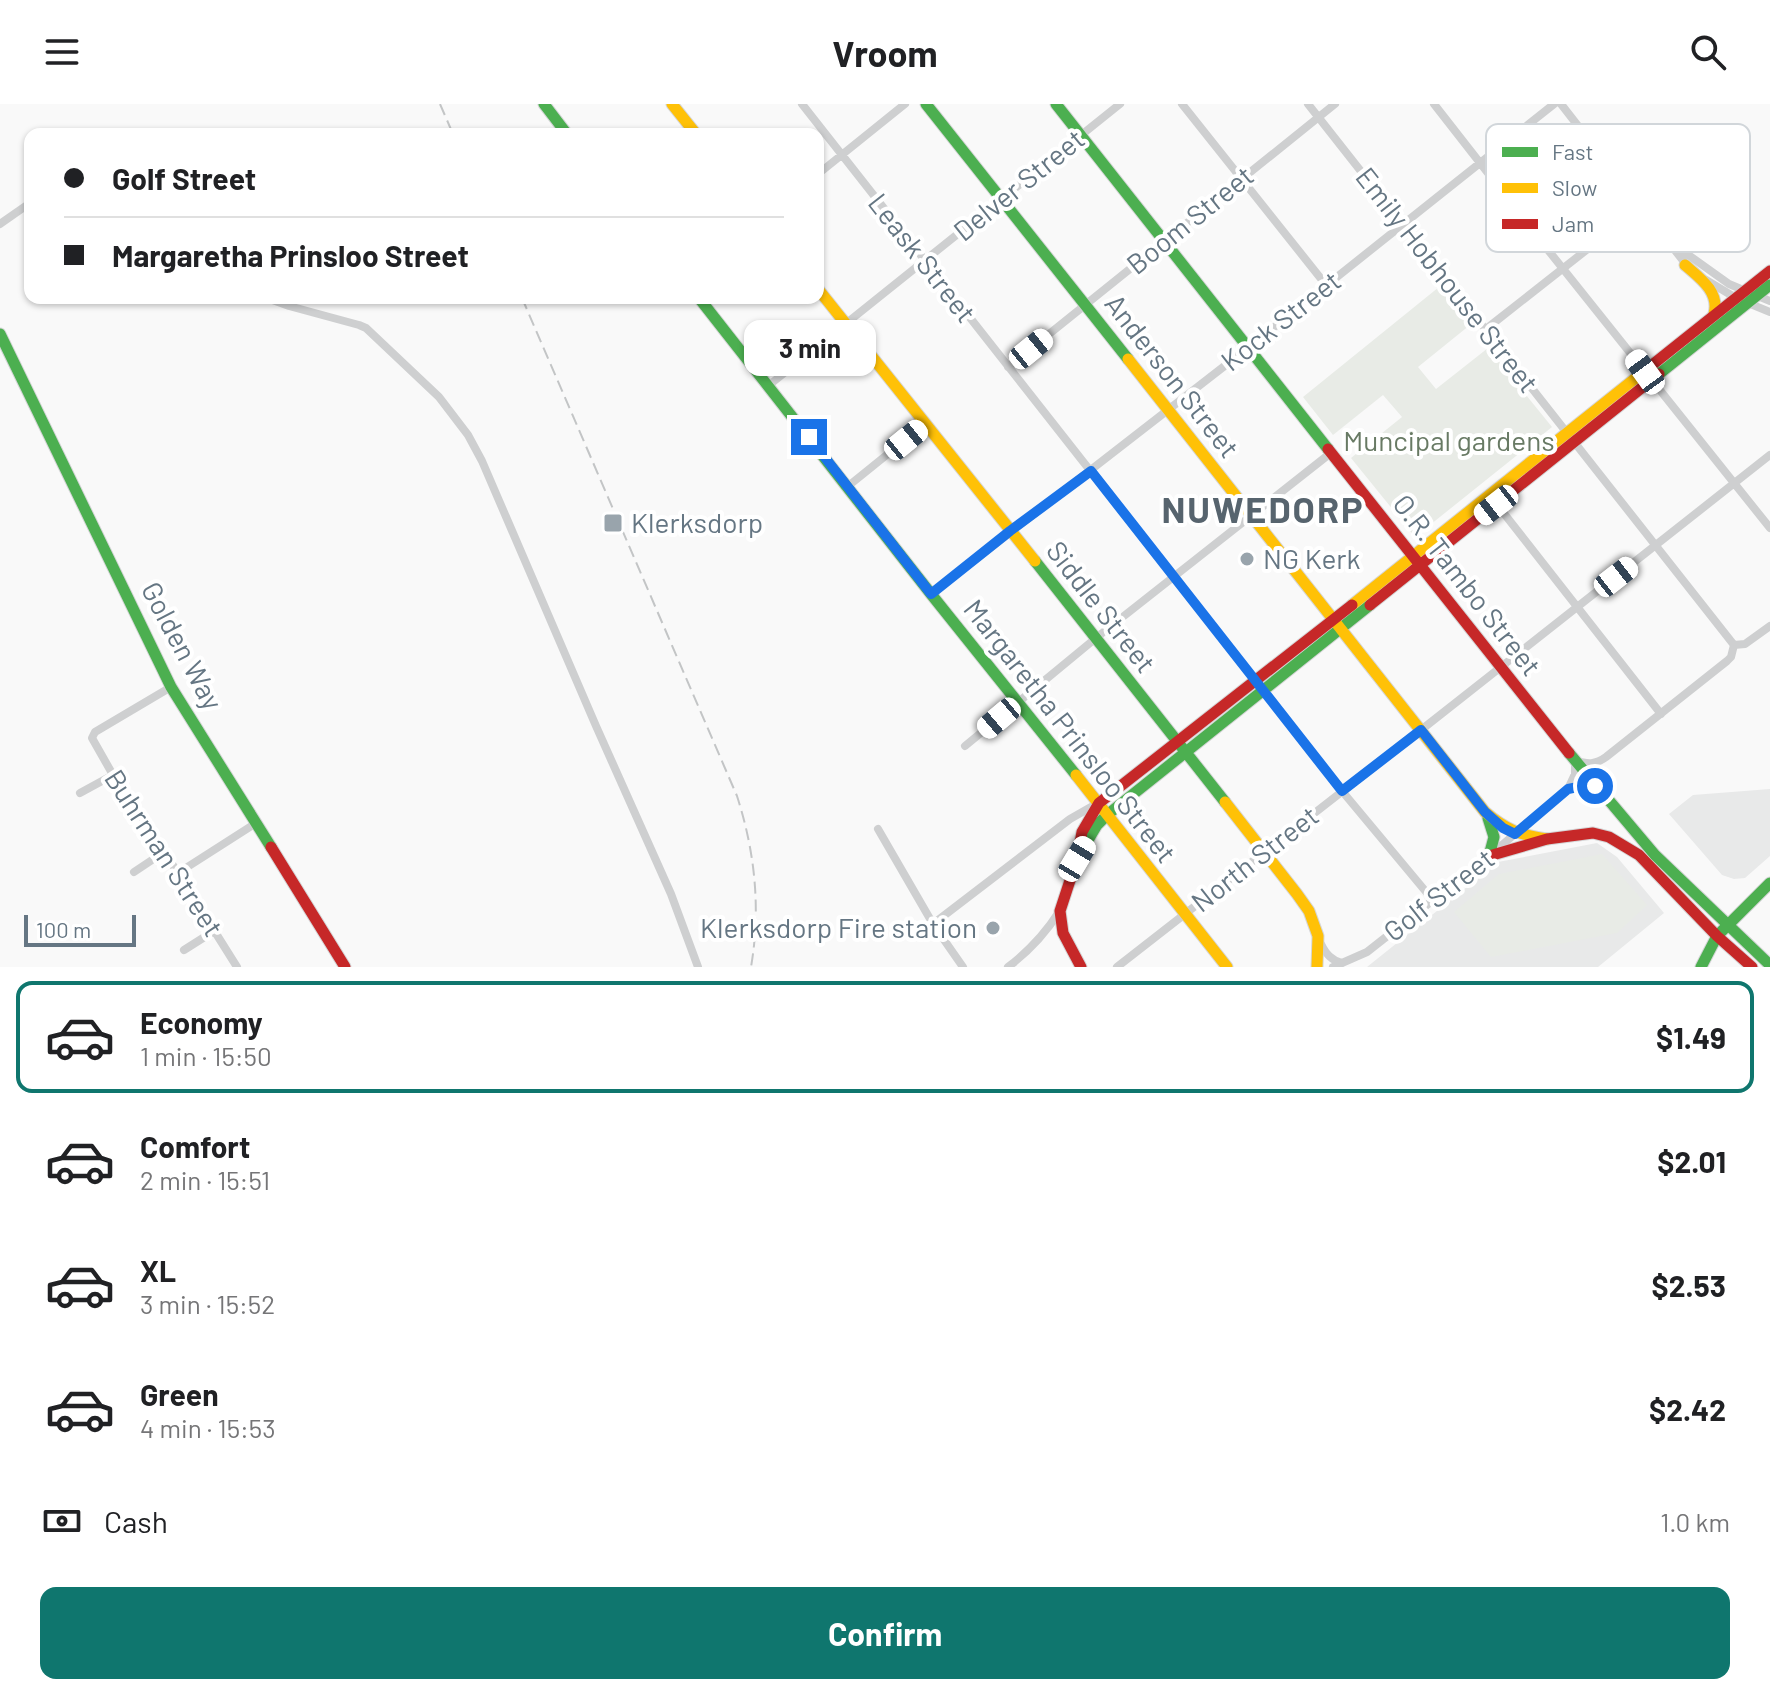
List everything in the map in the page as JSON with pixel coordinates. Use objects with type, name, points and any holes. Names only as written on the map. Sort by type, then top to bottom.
[{"type":"main road","points":[[544,104],[562,128]]},
{"type":"main road","points":[[672,104],[691,128]]},
{"type":"main road","name":"Anderson Street","points":[[926,104],[1485,812],[1515,834],[1547,839]]},
{"type":"main road","name":"O.R. Tambo Street","points":[[1056,104],[1595,786],[1655,855],[1766,962]]},
{"type":"main road","points":[[1685,265],[1715,296],[1717,309],[1711,318]]},
{"type":"main road","points":[[1077,859],[1097,825],[1181,747],[1747,296],[1770,271]]},
{"type":"main road","points":[[1648,376],[1711,318],[1770,285]]},
{"type":"main road","name":"Siddle Street","points":[[824,297],[1311,913],[1319,941],[1317,967]]},
{"type":"main road","name":"Margaretha Prinsloo Street","points":[[704,304],[1227,967]]},
{"type":"main road","name":"Golden Way","points":[[0,334],[171,687],[345,967]]},
{"type":"main road","points":[[1081,967],[1063,933],[1060,911],[1077,859],[1082,832],[1099,803],[1181,747]]},
{"type":"main road","points":[[1485,812],[1495,833],[1489,856]]},
{"type":"main road","points":[[1489,856],[1547,839],[1593,833],[1609,837],[1639,855],[1717,936],[1752,967]]},
{"type":"main road","points":[[1701,967],[1717,936],[1770,883]]},
{"type":"street","name":"Leask Street","points":[[802,104],[821,128]]},
{"type":"street","points":[[824,169],[905,104]]},
{"type":"street","name":"Delver Street","points":[[768,386],[1120,104]]},
{"type":"street","points":[[1182,104],[1326,285]]},
{"type":"street","name":"Emily Hobhouse Street","points":[[1308,104],[1734,645]]},
{"type":"street","name":"Boom Street","points":[[1008,367],[1335,104]]},
{"type":"street","points":[[1434,104],[1486,172]]},
{"type":"street","name":"Kock Street","points":[[1529,124],[1554,104]]},
{"type":"street","points":[[1561,104],[1577,124]]},
{"type":"street","name":"Leask Street","points":[[824,132],[1342,791],[1432,899]]},
{"type":"street","name":"Kock Street","points":[[931,594],[1486,159]]},
{"type":"street","points":[[0,224],[24,207]]},
{"type":"street","points":[[1550,252],[1770,528]]},
{"type":"street","points":[[1486,329],[1583,252]]},
{"type":"street","points":[[1675,252],[1685,265],[1713,285],[1770,301]]},
{"type":"street","points":[[1685,252],[1770,312]]},
{"type":"street","points":[[284,304],[366,328],[439,397],[468,435],[660,869],[698,967]]},
{"type":"street","points":[[847,487],[925,424]]},
{"type":"street","points":[[965,746],[1332,452]]},
{"type":"street","name":"North Street","points":[[1117,967],[1770,455]]},
{"type":"street","points":[[1493,500],[1661,714]]},
{"type":"street","points":[[1568,789],[1575,774],[1575,761],[1597,763],[1727,661],[1734,645],[1745,644],[1770,626]]},
{"type":"street","name":"Buhrman Street","points":[[171,687],[95,732],[92,738],[237,967]]},
{"type":"street","points":[[80,793],[113,775]]},
{"type":"street","points":[[1568,789],[1595,786]]},
{"type":"street","name":"Golf Street","points":[[1333,967],[1367,952],[1568,789]]},
{"type":"street","points":[[933,924],[1070,819],[1099,803]]},
{"type":"street","points":[[178,873],[256,823]]},
{"type":"street","points":[[878,829],[933,924],[963,967]]},
{"type":"street","points":[[134,872],[164,852]]},
{"type":"street","points":[[1008,967],[1047,932],[1060,911]]},
{"type":"street","points":[[184,950],[214,931]]},
{"type":"street","points":[[1319,941],[1333,961],[1343,963]]},
{"type":"shaded area","points":[[1770,789],[1770,856],[1745,878],[1734,879],[1722,875],[1669,814],[1693,795]]},
{"type":"shaded area","points":[[1597,843],[1617,857],[1664,913],[1598,967],[1367,967],[1498,862]]},
{"type":"green space","name":"Muncipal gardens","points":[[1439,287],[1470,325],[1418,367],[1436,389],[1488,348],[1552,427],[1415,537],[1351,458],[1402,417],[1383,395],[1333,435],[1303,397]]},
{"type":"green space","points":[[1602,854],[1647,905],[1617,933],[1491,957],[1454,912],[1499,874]]},
{"type":"railway","points":[[440,104],[450,128]]},
{"type":"railway","points":[[525,304],[737,796],[752,859],[756,902],[751,967]]},
{"type":"traffic: fast","points":[[544,104],[562,128]]},
{"type":"traffic: fast","points":[[926,104],[1128,359]]},
{"type":"traffic: fast","points":[[1056,104],[1328,449]]},
{"type":"traffic: fast","points":[[1659,374],[1770,285]]},
{"type":"traffic: fast","points":[[704,304],[1076,775]]},
{"type":"traffic: fast","points":[[0,334],[171,687],[271,847]]},
{"type":"traffic: fast","points":[[1035,561],[1225,802]]},
{"type":"traffic: fast","points":[[1081,852],[1097,825],[1107,815],[1370,605]]},
{"type":"traffic: fast","points":[[1569,753],[1655,855],[1770,965]]},
{"type":"traffic: fast","points":[[1488,818],[1494,837],[1489,856]]},
{"type":"traffic: fast","points":[[1701,967],[1717,936],[1770,883]]},
{"type":"traffic: slow","points":[[672,104],[691,128]]},
{"type":"traffic: slow","points":[[1685,265],[1711,292],[1714,314]]},
{"type":"traffic: slow","points":[[824,297],[1035,561]]},
{"type":"traffic: slow","points":[[1128,359],[1485,812],[1514,831],[1547,839]]},
{"type":"traffic: slow","points":[[1352,605],[1652,365]]},
{"type":"traffic: slow","points":[[1076,775],[1227,967]]},
{"type":"traffic: slow","points":[[1225,802],[1309,911],[1318,936],[1317,967]]},
{"type":"traffic: jam","points":[[1652,365],[1770,271]]},
{"type":"traffic: jam","points":[[1370,605],[1659,374]]},
{"type":"traffic: jam","points":[[1328,449],[1569,753]]},
{"type":"traffic: jam","points":[[1081,967],[1063,933],[1060,911],[1077,859],[1082,832],[1099,803],[1352,605]]},
{"type":"traffic: jam","points":[[1489,856],[1547,839],[1593,833],[1609,837],[1639,855],[1717,936],[1752,967]]},
{"type":"traffic: jam","points":[[271,847],[345,967]]},
{"type":"place","name":"Klerksdorp","points":[[613,523]]},
{"type":"place","name":"NG Kerk","points":[[1247,559]]},
{"type":"place","name":"Klerksdorp Fire station","points":[[993,928]]},
{"type":"district","name":"NUWEDORP","points":[[1263,510]]},
{"type":"route","points":[[809,437],[931,594],[1091,471],[1342,791],[1421,730],[1485,812],[1515,834],[1568,789],[1595,786]]}]
